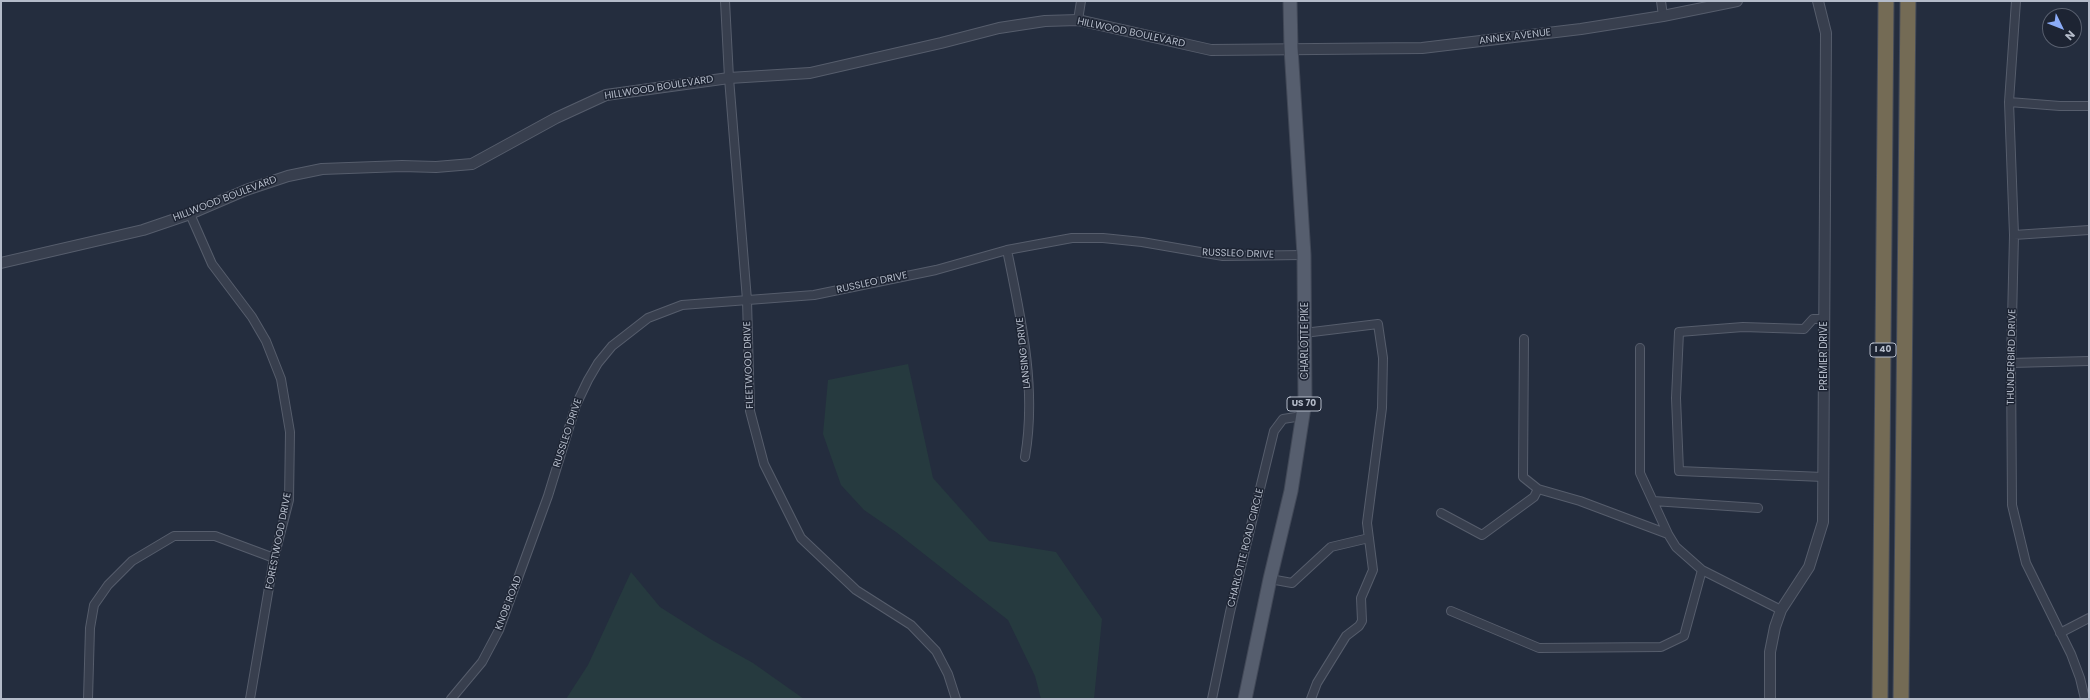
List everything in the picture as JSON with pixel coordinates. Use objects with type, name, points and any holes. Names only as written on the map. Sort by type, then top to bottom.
[{"type":"highway","name":"I 40","points":[[1880,699],[1886,1]]},
{"type":"highway","name":"I 40","points":[[1901,699],[1908,1]]},
{"type":"main road","name":"CHARLOTTE PIKE","points":[[1245,699],[1290,491],[1305,401],[1304,255],[1291,48],[1290,1]]},
{"type":"street","name":"FLEETWOOD DRIVE","points":[[725,1],[729,78],[746,300],[750,411],[764,464],[801,538],[856,590],[911,625],[936,651],[948,674],[956,699]]},
{"type":"street","points":[[1078,20],[1081,1]]},
{"type":"street","points":[[1661,1],[1663,16]]},
{"type":"street","name":"ANNEX AVENUE","points":[[1291,48],[1422,48],[1581,29],[1663,16],[1737,1]]},
{"type":"street","name":"PREMIER DRIVE","points":[[1770,699],[1770,652],[1775,627],[1782,610],[1809,567],[1823,522],[1826,33],[1818,1]]},
{"type":"street","name":"THUNDERBIRD DRIVE","points":[[2016,1],[2009,102],[2014,236],[2011,362],[2012,505],[2026,563],[2071,654],[2080,678],[2084,699]]},
{"type":"street","name":"HILLWOOD BOULEVARD","points":[[1,263],[107,240],[190,214],[246,190],[288,176],[312,171],[402,166],[436,167],[472,164],[556,118],[606,95],[729,78],[810,73],[999,28],[1045,21],[1078,20],[1210,50],[1238,51],[1291,48]]},
{"type":"street","points":[[2009,102],[2060,106],[2089,106]]},
{"type":"street","name":"FORESTWOOD DRIVE","points":[[190,214],[212,264],[252,317],[266,341],[280,379],[290,432],[289,500],[274,558],[250,699]]},
{"type":"street","points":[[2014,236],[2089,230]]},
{"type":"street","name":"RUSSLEO DRIVE","points":[[548,496],[576,405],[598,363],[612,346],[648,318],[682,305],[814,295],[936,270],[1008,250],[1072,238],[1103,238],[1142,242],[1223,256],[1304,255]]},
{"type":"street","name":"LANSING DRIVE","points":[[1008,250],[1023,328],[1028,382],[1027,442],[1025,457]]},
{"type":"street","points":[[1824,319],[1813,319],[1804,329],[1743,327],[1679,332],[1676,398],[1678,471],[1824,477]]},
{"type":"street","points":[[1304,333],[1378,324],[1383,358],[1382,408],[1367,524],[1373,570],[1361,598],[1362,621],[1359,626],[1346,636],[1317,683],[1311,699]]},
{"type":"street","points":[[1524,339],[1524,477],[1538,489],[1580,501],[1668,534]]},
{"type":"street","points":[[1640,348],[1640,473],[1668,534],[1676,547],[1702,570],[1782,610]]},
{"type":"street","points":[[2011,362],[2089,361]]},
{"type":"street","name":"CHARLOTTE ROAD CIRCLE","points":[[1212,699],[1230,612],[1274,431],[1283,419],[1302,416]]},
{"type":"street","points":[[1441,514],[1482,535],[1534,497],[1538,489]]},
{"type":"street","name":"KNOB ROAD","points":[[451,699],[482,662],[499,630],[548,496]]},
{"type":"street","points":[[1653,501],[1758,508]]},
{"type":"street","points":[[88,699],[90,628],[94,605],[108,585],[132,561],[174,536],[215,536],[274,558]]},
{"type":"street","points":[[1270,579],[1292,583],[1331,547],[1369,538]]},
{"type":"street","points":[[1451,611],[1539,648],[1661,647],[1684,636],[1702,570]]},
{"type":"street","points":[[2060,634],[2089,618]]},
{"type":"green space","points":[[908,364],[933,478],[989,541],[1056,552],[1102,619],[1094,699],[1041,699],[1035,676],[1008,620],[896,532],[864,510],[841,485],[823,434],[828,380]]},
{"type":"green space","points":[[631,572],[660,607],[712,640],[753,663],[804,699],[566,699],[588,665]]}]
